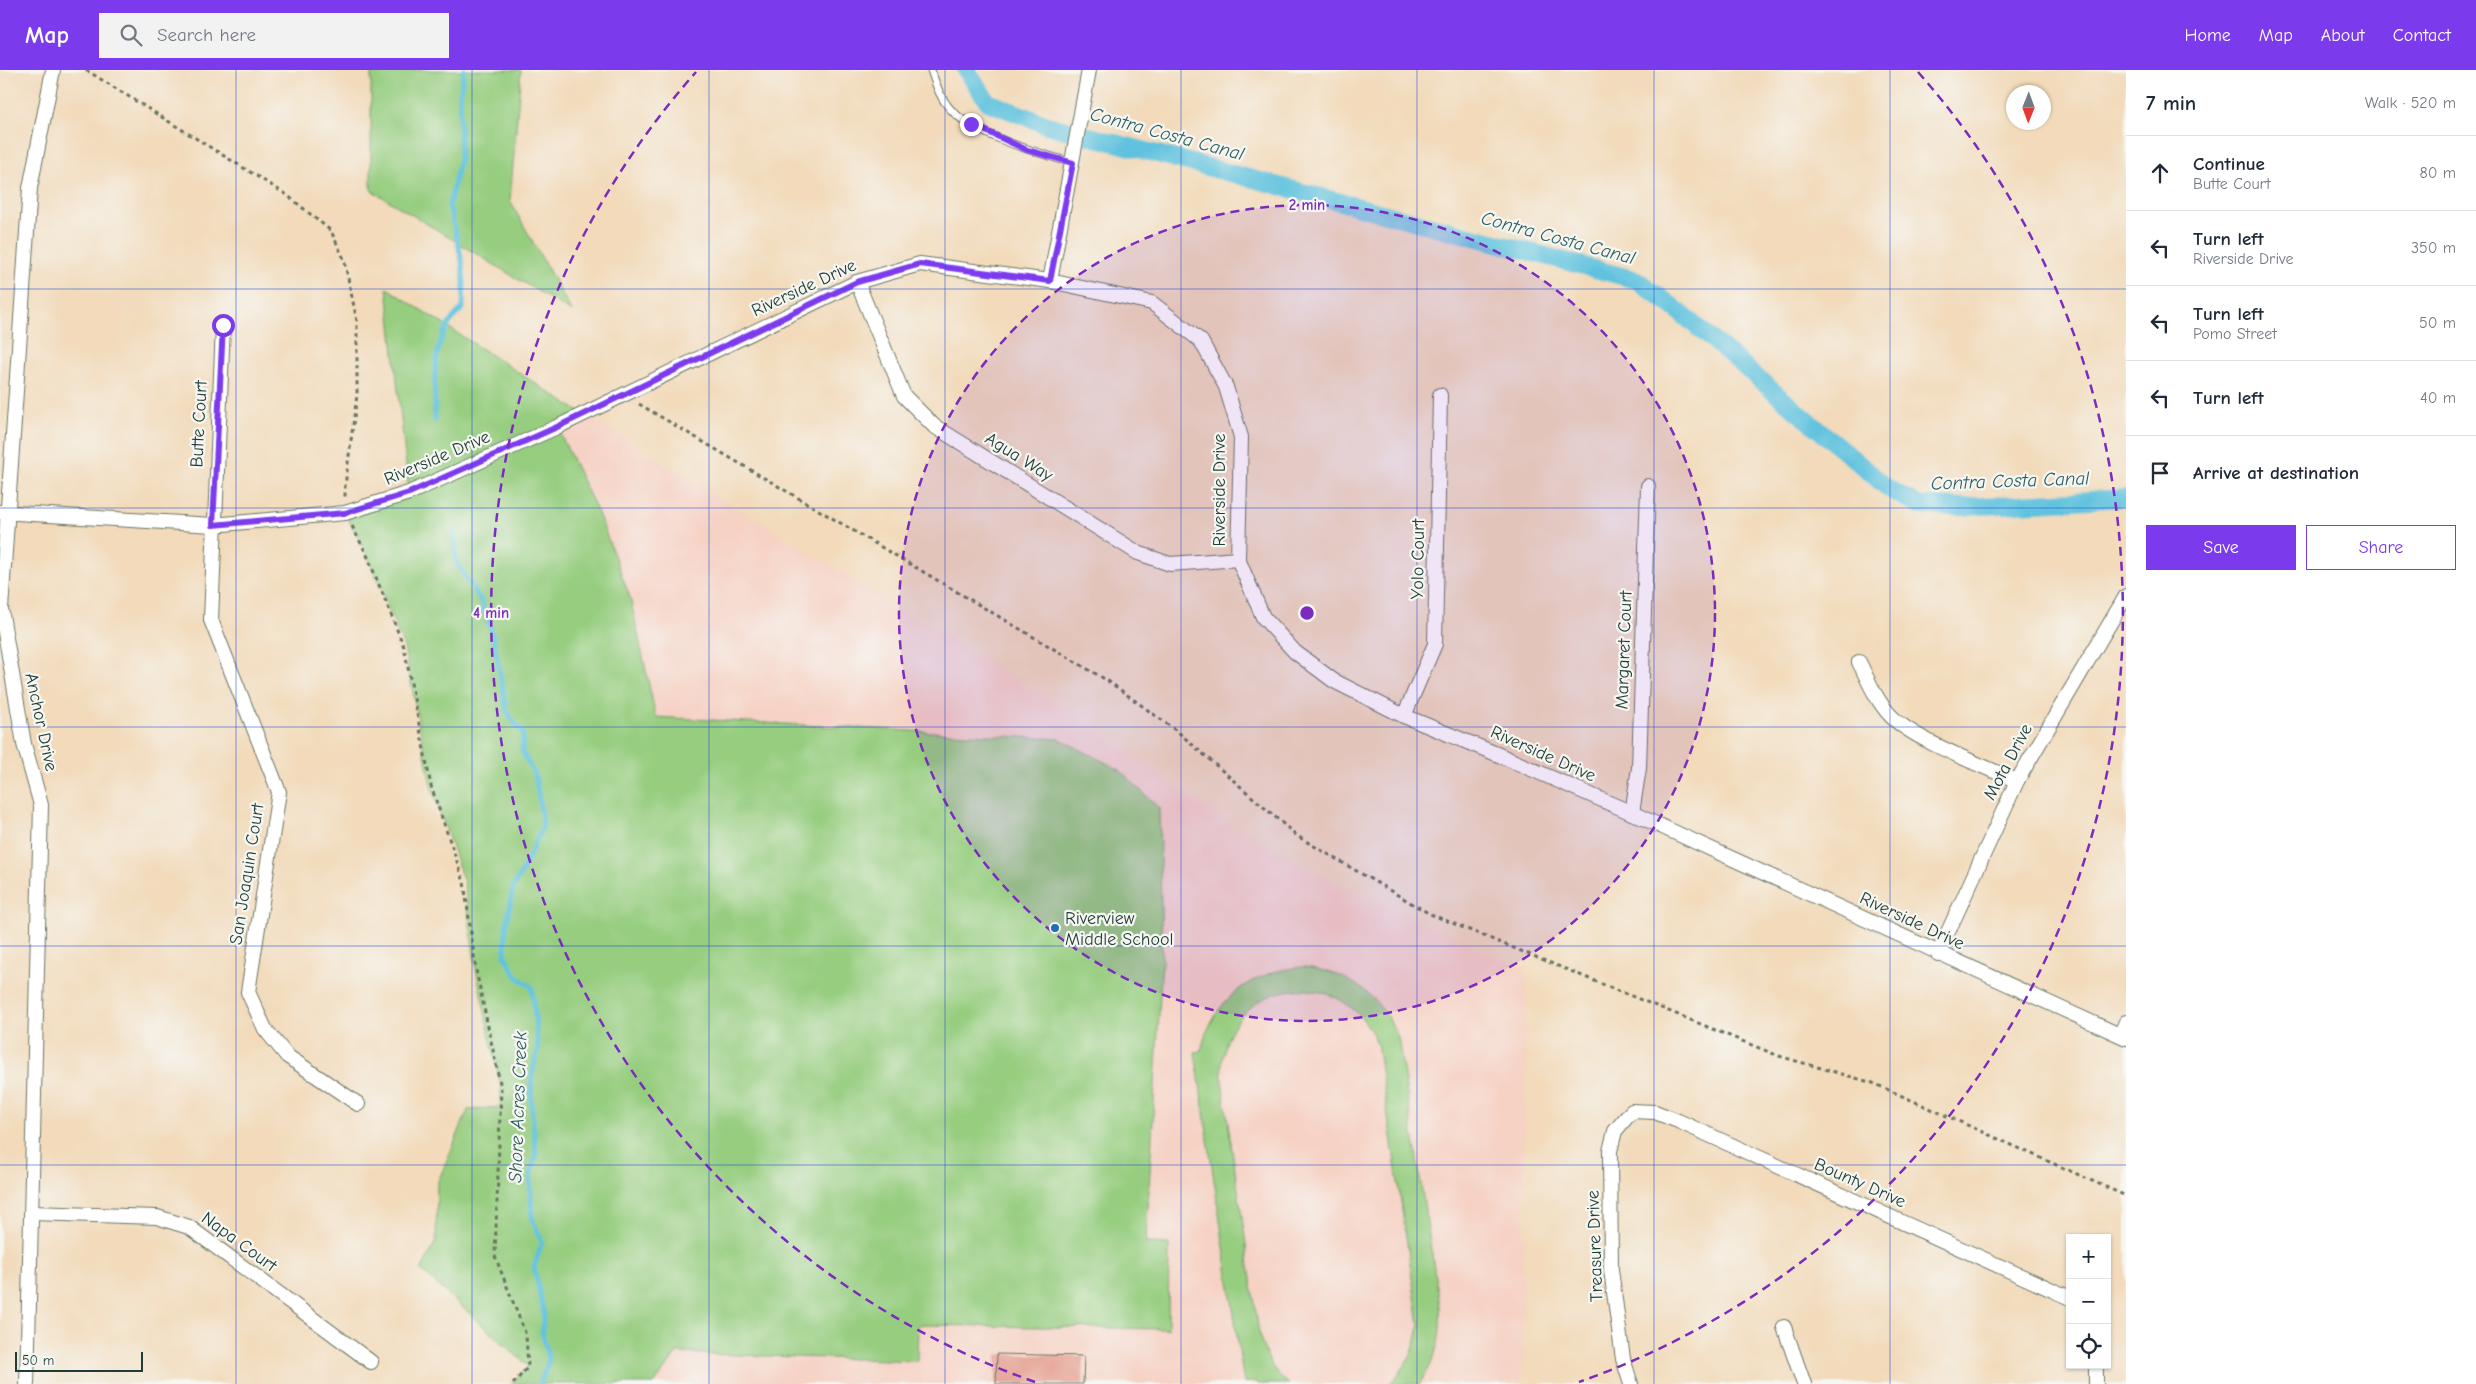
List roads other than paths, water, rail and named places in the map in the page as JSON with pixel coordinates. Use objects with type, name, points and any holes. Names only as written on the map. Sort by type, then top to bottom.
[{"type":"street","name":"Anchor Drive","points":[[28,1384],[42,805],[24,744],[1,609],[4,512],[30,188],[53,70]]},
{"type":"street","points":[[1050,281],[1089,70]]},
{"type":"street","name":"Riverside Drive","points":[[4,512],[213,525],[345,513],[409,493],[623,395],[857,282],[920,264],[1050,281],[1152,303],[1201,341],[1226,387],[1241,437],[1238,559],[1263,616],[1296,652],[1334,681],[1404,716],[1499,754],[2123,1036]]},
{"type":"street","name":"Agua Way","points":[[857,282],[904,396],[934,426],[1138,554],[1170,564],[1238,559]]},
{"type":"street","name":"Butte Court","points":[[213,525],[223,325]]},
{"type":"street","name":"Yolo Court","points":[[1404,716],[1435,644],[1440,395]]},
{"type":"street","name":"Margaret Court","points":[[1632,814],[1639,768],[1648,486]]},
{"type":"street","name":"San Joaquin Court","points":[[213,525],[211,620],[280,792],[248,992],[265,1029],[287,1056],[358,1104]]},
{"type":"street","name":"Mota Drive","points":[[1938,954],[2017,781],[2126,596]]},
{"type":"street","points":[[1859,662],[1876,696],[1891,716],[1910,731],[2017,781]]},
{"type":"street","points":[[2123,1036],[2126,1022]]},
{"type":"street","name":"Bounty Drive","points":[[1632,1111],[1655,1112],[2066,1296]]},
{"type":"street","name":"Treasure Drive","points":[[1631,1384],[1623,1359],[1611,1270],[1610,1151],[1615,1131],[1632,1111]]},
{"type":"street","name":"Napa Court","points":[[32,1212],[157,1217],[189,1227],[371,1362]]},
{"type":"street","points":[[1784,1327],[1804,1384]]},
{"type":"street","points":[[2096,1369],[2096,1384]]},
{"type":"lane","points":[[930,70],[947,106],[971,124],[1027,150],[1073,163]]},
{"type":"waterway","name":"Shore Acres Creek","points":[[435,421],[435,375],[439,346],[444,332],[463,308],[464,283],[462,261],[449,205],[460,158],[460,95],[464,70]]},
{"type":"waterway","name":"Contra Costa Canal","points":[[966,70],[988,102],[1047,125],[1637,280],[1676,309],[1889,489],[1920,506],[1965,507],[2126,498]]},
{"type":"waterway","name":"Shore Acres Creek","points":[[454,532],[456,562],[481,601],[493,636],[507,712],[523,734],[522,752],[535,775],[543,825],[525,866],[513,887],[506,927],[505,956],[517,977],[532,987],[538,1049],[532,1075],[531,1099],[536,1155],[530,1176],[532,1218],[542,1242],[534,1267],[544,1314],[542,1332],[549,1360],[540,1384]]},
{"type":"place","name":"Riverview Middle School","points":[[1055,928]]}]
